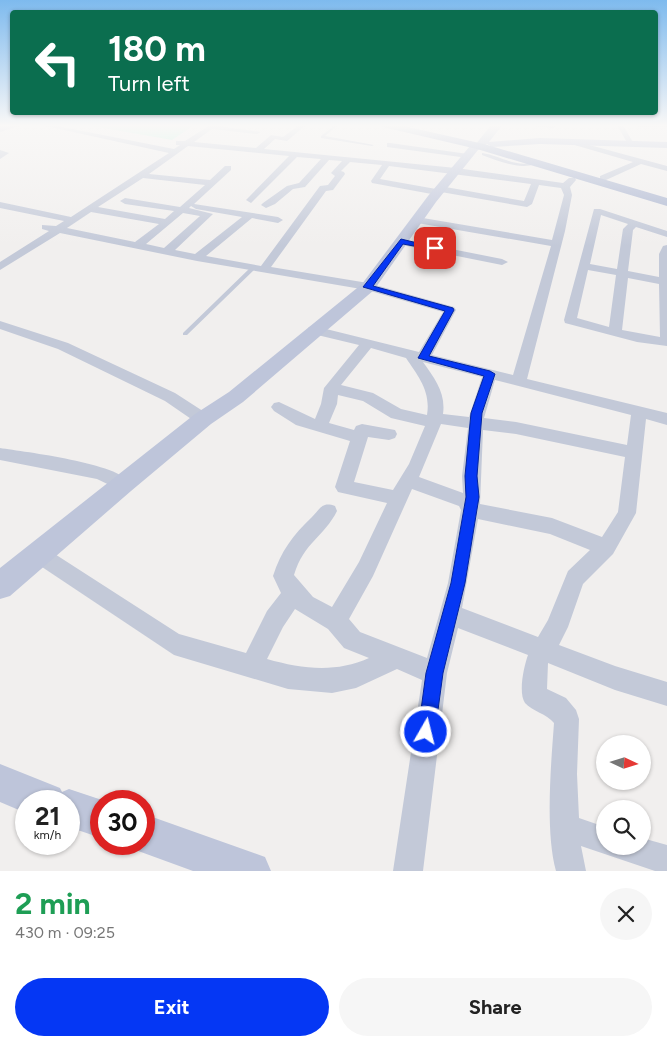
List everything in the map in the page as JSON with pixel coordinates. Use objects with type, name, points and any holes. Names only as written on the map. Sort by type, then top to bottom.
[{"type":"main road","points":[[0,586],[122,484],[221,407],[368,287],[420,215],[460,166]]},
{"type":"main road","points":[[545,166],[667,202]]},
{"type":"main road","points":[[553,166],[667,197]]},
{"type":"main road","points":[[155,838],[251,871]]},
{"type":"street","points":[[0,255],[146,166]]},
{"type":"street","points":[[0,267],[91,209],[154,166]]},
{"type":"street","points":[[251,200],[284,166]]},
{"type":"street","points":[[266,205],[283,190],[291,186],[302,185],[319,166]]},
{"type":"street","points":[[258,269],[323,188],[330,188],[341,174],[335,173],[342,166]]},
{"type":"street","points":[[385,166],[376,181],[456,170],[566,186],[578,176]]},
{"type":"street","points":[[392,166],[439,191],[527,204],[536,182]]},
{"type":"street","points":[[603,178],[631,166]]},
{"type":"street","points":[[654,166],[667,169]]},
{"type":"street","points":[[138,245],[228,168]]},
{"type":"street","points":[[131,174],[212,183]]},
{"type":"street","points":[[519,381],[558,239],[568,195],[566,186]]},
{"type":"street","points":[[125,201],[278,220]]},
{"type":"street","points":[[0,204],[74,220]]},
{"type":"street","points":[[167,251],[208,214],[183,207]]},
{"type":"street","points":[[91,209],[166,222]]},
{"type":"street","points":[[667,234],[597,211],[585,266],[570,320],[615,332],[667,342],[664,281],[664,254],[667,248]]},
{"type":"street","points":[[420,215],[558,239]]},
{"type":"street","points":[[197,258],[249,216]]},
{"type":"street","points":[[615,332],[628,229],[635,223]]},
{"type":"street","points":[[46,227],[197,258],[368,287],[450,310],[417,357]]},
{"type":"street","points":[[401,242],[502,262]]},
{"type":"street","points":[[585,266],[664,281]]},
{"type":"street","points":[[0,325],[64,346],[116,373],[170,397],[221,407]]},
{"type":"street","points":[[314,330],[667,420]]},
{"type":"street","points":[[319,427],[329,404],[331,388],[367,344]]},
{"type":"street","points":[[336,620],[366,570],[398,498],[421,456],[434,420],[437,403],[432,385],[417,357]]},
{"type":"street","points":[[408,871],[434,673],[458,583],[470,510],[477,413],[490,374]]},
{"type":"street","points":[[331,388],[368,397],[397,414],[476,425],[516,428],[634,453]]},
{"type":"street","points":[[278,407],[302,421],[360,437]]},
{"type":"street","points":[[571,871],[567,857],[564,774],[567,719],[557,707],[534,695],[537,661],[557,627],[575,578],[606,548],[628,513],[639,412]]},
{"type":"street","points":[[389,434],[362,430],[344,487],[398,498]]},
{"type":"street","points":[[0,454],[101,473],[122,484]]},
{"type":"street","points":[[408,480],[466,500],[470,510]]},
{"type":"street","points":[[470,510],[552,526],[606,548]]},
{"type":"street","points":[[328,511],[320,523],[297,544],[288,559],[283,576],[294,593],[304,604],[336,620],[352,640],[434,673]]},
{"type":"street","points":[[40,554],[174,644],[288,677],[332,681],[356,676],[396,658]]},
{"type":"street","points":[[252,666],[275,620],[294,593]]},
{"type":"street","points":[[450,614],[615,678],[667,694]]},
{"type":"street","points":[[566,827],[596,838]]},
{"type":"street","points":[[650,855],[667,860]]},
{"type":"lane","points":[[185,334],[258,269]]},
{"type":"route","points":[[426,732],[434,673],[458,583],[472,497],[471,476],[477,413],[483,389],[490,374],[423,358],[450,310],[368,287],[401,242],[435,248]]}]
